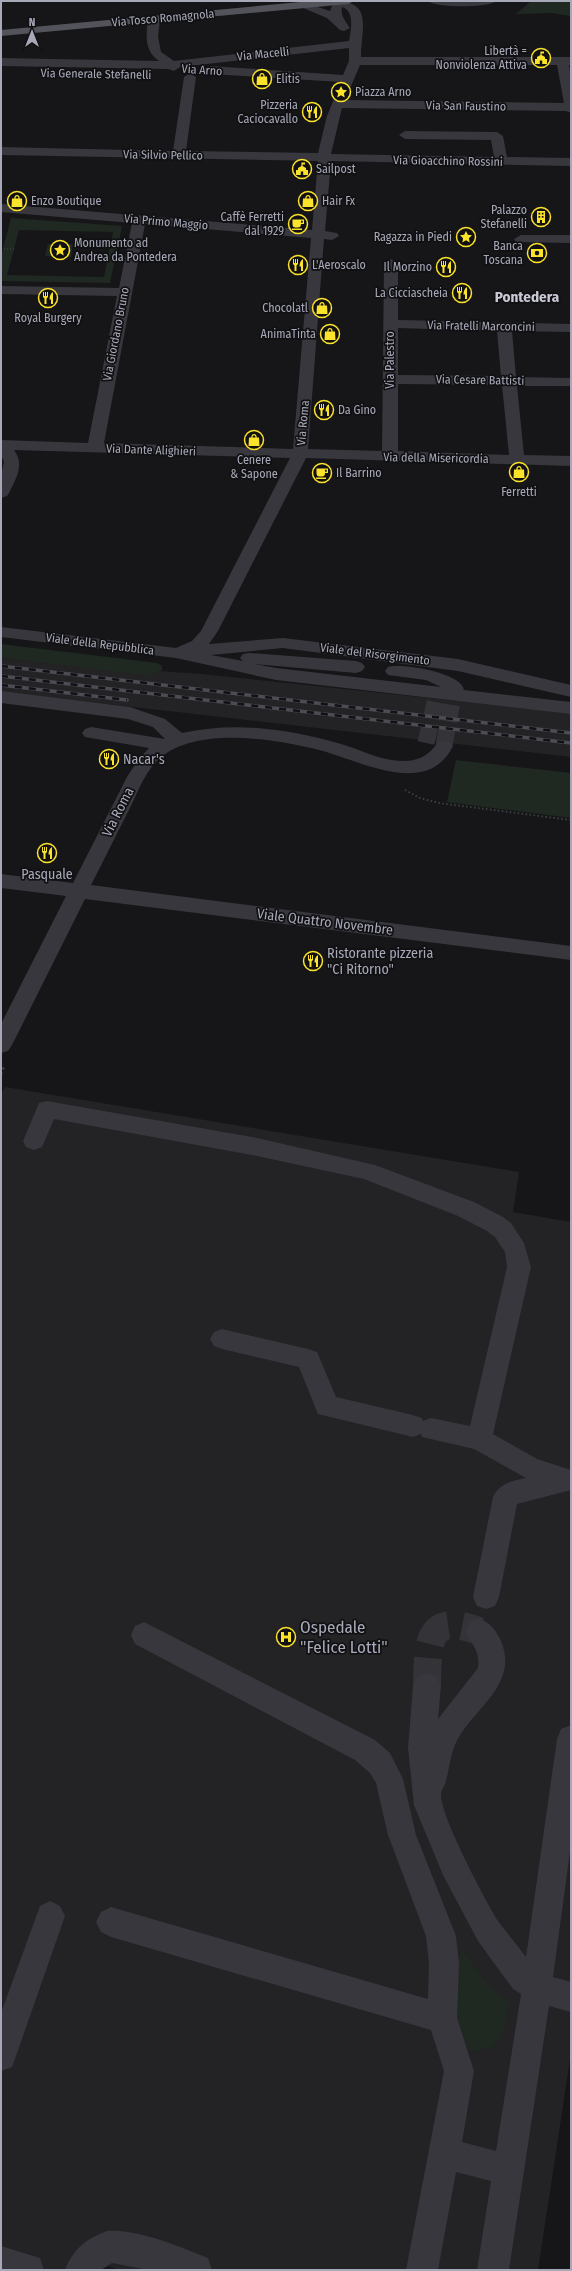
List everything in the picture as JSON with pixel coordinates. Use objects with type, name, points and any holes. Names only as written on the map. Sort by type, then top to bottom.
[{"type":"main road","name":"Via Tosco Romagnola","points":[[1,33],[344,1]]},
{"type":"street","points":[[337,104],[355,62],[357,27],[354,9],[344,1],[335,11],[339,22],[355,43]]},
{"type":"street","points":[[434,1],[470,3],[490,1]]},
{"type":"street","points":[[302,5],[326,13],[339,22]]},
{"type":"street","points":[[357,27],[367,5]]},
{"type":"street","name":"Via Arno","points":[[154,19],[152,37],[154,53],[173,66]]},
{"type":"street","name":"Via Macelli","points":[[173,66],[355,43]]},
{"type":"street","points":[[355,62],[567,61],[571,108]]},
{"type":"street","name":"Via Arno","points":[[1,62],[173,66],[348,79]]},
{"type":"street","points":[[173,66],[190,77],[179,155]]},
{"type":"street","name":"Via Generale Stefanelli","points":[[1,73],[190,77]]},
{"type":"street","name":"Via San Faustino","points":[[337,104],[571,108]]},
{"type":"street","name":"Via Roma","points":[[176,653],[196,646],[205,640],[300,454],[325,235],[324,159],[331,122],[337,104]]},
{"type":"street","points":[[405,135],[497,136],[500,161]]},
{"type":"street","name":"Via Silvio Pellico","points":[[1,151],[324,159]]},
{"type":"street","name":"Via Gioacchino Rossini","points":[[324,159],[571,162]]},
{"type":"street","name":"Via Primo Maggio","points":[[1,208],[325,235]]},
{"type":"street","name":"Via Giordano Bruno","points":[[95,448],[139,220]]},
{"type":"street","points":[[521,239],[571,240]]},
{"type":"street","name":"Via Palestro","points":[[390,263],[390,457]]},
{"type":"street","points":[[1,290],[124,292]]},
{"type":"street","name":"Via Fratelli Marconcini","points":[[390,324],[571,328]]},
{"type":"street","points":[[504,327],[517,460]]},
{"type":"street","name":"Via Cesare Battisti","points":[[390,378],[571,382]]},
{"type":"street","points":[[1,447],[9,453],[13,460],[11,471],[1,493]]},
{"type":"street","name":"Via Dante Alighieri","points":[[1,447],[95,448],[300,454]]},
{"type":"street","name":"Via della Misericordia","points":[[300,454],[571,461]]},
{"type":"street","points":[[216,616],[224,629],[236,636],[283,643]]},
{"type":"street","name":"Viale della Repubblica","points":[[1,632],[176,653],[200,658]]},
{"type":"street","name":"Viale del Risorgimento","points":[[176,653],[283,643],[458,665],[571,691]]},
{"type":"street","points":[[200,658],[277,659],[417,674],[446,690],[461,684],[477,683],[571,699]]},
{"type":"street","points":[[200,658],[276,674],[571,708]]},
{"type":"street","points":[[1,697],[130,713],[159,723],[173,743]]},
{"type":"street","points":[[91,733],[173,743]]},
{"type":"street","name":"Via Roma","points":[[1,1045],[140,771],[154,754],[173,743],[212,734],[248,734],[294,740],[340,750],[373,762],[406,767],[429,762],[438,756],[444,746]]},
{"type":"street","name":"Via Roma","points":[[340,750],[408,753],[421,750],[426,744]]},
{"type":"street","name":"Viale Quattro Novembre","points":[[1,881],[571,952]]},
{"type":"street","points":[[34,1141],[47,1109],[257,1148],[367,1171],[466,1209],[495,1224],[503,1230],[516,1250],[519,1267],[479,1439]]},
{"type":"street","points":[[222,1339],[308,1359],[327,1406],[479,1439],[530,1468],[569,1480]]},
{"type":"street","points":[[486,1597],[506,1497],[514,1492],[569,1480]]},
{"type":"street","points":[[428,1805],[434,1764],[443,1737],[465,1705],[486,1682],[493,1669],[494,1660],[490,1646],[478,1631]]},
{"type":"street","points":[[144,1635],[364,1750],[380,1763],[389,1779],[402,1835],[441,1936],[444,1963],[442,2018],[459,2071],[445,2153],[422,2270]]},
{"type":"street","points":[[427,1686],[422,1748],[428,1805],[453,1865],[481,1920],[510,1962],[524,1978],[537,1987],[571,1997]]},
{"type":"street","points":[[493,2270],[537,1987],[571,1739]]},
{"type":"street","points":[[1,2056],[50,1916]]},
{"type":"street","points":[[111,1922],[442,2018]]},
{"type":"street","points":[[445,2153],[508,2170]]},
{"type":"street","points":[[81,2270],[94,2254],[111,2247],[127,2248],[196,2270]]},
{"type":"street","points":[[1,2262],[28,2270]]},
{"type":"path","points":[[1,249],[14,249]]},
{"type":"path","points":[[401,788],[420,798],[439,803],[571,820]]},
{"type":"shaded area","points":[[531,1],[571,1],[571,16],[552,13],[516,14]]},
{"type":"shaded area","points":[[11,218],[122,226],[110,283],[1,281],[1,257]],"holes":[[[19,230],[113,232],[104,277],[7,275]]]},
{"type":"shaded area","points":[[48,244],[73,244],[71,257],[45,256]]},
{"type":"shaded area","points":[[1,644],[157,663],[162,666],[162,670],[151,676],[1,658]]},
{"type":"shaded area","points":[[1,658],[151,675],[159,671],[202,674],[571,713],[571,757],[1,692]]},
{"type":"shaded area","points":[[456,760],[571,773],[571,818],[447,802]]},
{"type":"shaded area","name":"Ospedale \"Felice Lotti\"","points":[[5,1087],[519,1172],[513,1212],[571,1222],[571,2053],[538,2270],[119,2270],[102,2264],[100,2270],[1,2270],[1,1094]]},
{"type":"shaded area","points":[[462,1950],[489,1986],[508,2002],[504,2030],[501,2037],[497,2043],[482,2050],[471,2051],[455,2033],[459,1957]]},
{"type":"tunnel","points":[[426,743],[438,689]]},
{"type":"tunnel","points":[[444,746],[454,691]]},
{"type":"tunnel","points":[[427,1686],[428,1657],[430,1645],[434,1635],[440,1629],[449,1625],[462,1626],[479,1631]]},
{"type":"railway","points":[[1,666],[571,733]]},
{"type":"railway","points":[[1,676],[571,743]]},
{"type":"railway","points":[[1,685],[127,700]]},
{"type":"place","name":"Libertà = Nonviolenza Attiva","points":[[541,58]]},
{"type":"place","name":"Elitis","points":[[262,79]]},
{"type":"place","name":"Piazza Arno","points":[[341,92]]},
{"type":"place","name":"Pizzeria Caciocavallo","points":[[312,112]]},
{"type":"place","name":"Sailpost","points":[[302,169]]},
{"type":"place","name":"Enzo Boutique","points":[[17,201]]},
{"type":"place","name":"Hair Fx","points":[[308,201]]},
{"type":"place","name":"Palazzo Stefanelli","points":[[541,217]]},
{"type":"place","name":"Caffè Ferretti dal 1929","points":[[298,224]]},
{"type":"place","name":"Ragazza in Piedi","points":[[466,237]]},
{"type":"place","name":"Monumento ad Andrea da Pontedera","points":[[60,250]]},
{"type":"place","name":"Banca Toscana","points":[[537,253]]},
{"type":"place","name":"L'Aeroscalo","points":[[298,265]]},
{"type":"place","name":"Il Morzino","points":[[446,267]]},
{"type":"place","name":"La Cicciascheia","points":[[462,293]]},
{"type":"place","name":"Royal Burgery","points":[[48,298]]},
{"type":"place","name":"Chocolatl","points":[[322,308]]},
{"type":"place","name":"AnimaTinta","points":[[330,334]]},
{"type":"place","name":"Da Gino","points":[[324,410]]},
{"type":"place","name":"Cenere & Sapone","points":[[254,440]]},
{"type":"place","name":"Ferretti","points":[[519,472]]},
{"type":"place","name":"Il Barrino","points":[[322,473]]},
{"type":"place","name":"Nacar's","points":[[109,759]]},
{"type":"place","name":"Pasquale","points":[[47,853]]},
{"type":"place","name":"Ristorante pizzeria \"Ci Ritorno\"","points":[[313,961]]},
{"type":"place","name":"Ospedale \"Felice Lotti\"","points":[[286,1637]]},
{"type":"district","name":"Pontedera","points":[[527,297]]}]
